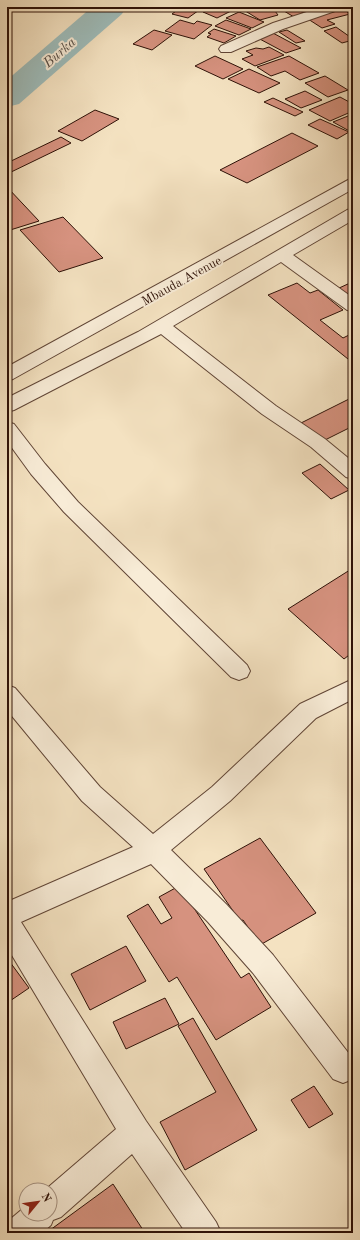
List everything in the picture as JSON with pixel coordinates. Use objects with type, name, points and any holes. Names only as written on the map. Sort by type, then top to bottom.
[{"type":"street","points":[[226,49],[278,26],[334,7]]},
{"type":"street","name":"Mbauda Avenue","points":[[7,375],[190,275],[353,182]]},
{"type":"street","points":[[7,406],[162,326],[283,256],[353,213]]},
{"type":"street","points":[[283,256],[353,306]]},
{"type":"street","points":[[162,326],[269,410],[318,443],[353,472]]},
{"type":"street","points":[[7,428],[38,469],[71,507],[239,671]]},
{"type":"street","points":[[7,915],[133,861],[153,849],[221,794],[308,711],[353,688]]},
{"type":"street","points":[[7,694],[90,794],[153,849],[217,912],[263,964],[343,1069]]},
{"type":"street","points":[[7,923],[135,1132],[205,1233]]},
{"type":"street","points":[[58,1199],[135,1132]]},
{"type":"street","points":[[18,1233],[31,1222]]},
{"type":"building","points":[[174,7],[202,8],[188,18],[172,14],[180,8]]},
{"type":"building","points":[[214,7],[229,7],[235,9],[217,18],[203,12]]},
{"type":"building","points":[[248,7],[279,7],[282,9],[275,11],[278,15],[260,20],[242,9]]},
{"type":"building","points":[[294,8],[304,13],[294,17],[284,11]]},
{"type":"building","points":[[343,9],[350,14],[327,20],[335,24],[322,28],[308,19]]},
{"type":"building","points":[[239,12],[264,22],[252,28],[226,18]]},
{"type":"building","points":[[180,20],[194,24],[197,21],[212,25],[194,39],[165,31]]},
{"type":"building","points":[[226,20],[251,29],[239,35],[215,26]]},
{"type":"building","points":[[336,27],[353,40],[342,43],[324,31]]},
{"type":"building","points":[[214,29],[236,36],[224,43],[207,37],[211,34],[208,33]]},
{"type":"building","points":[[154,30],[172,35],[152,50],[133,44]]},
{"type":"building","points":[[287,30],[305,41],[296,43],[279,32]]},
{"type":"building","points":[[271,32],[301,48],[286,53],[256,37]]},
{"type":"building","points":[[269,47],[284,55],[255,66],[242,59],[253,55],[246,51],[256,48],[263,49]]},
{"type":"building","points":[[215,56],[243,69],[223,79],[195,66]]},
{"type":"building","points":[[289,56],[319,73],[300,80],[285,71],[271,76],[257,67]]},
{"type":"building","points":[[249,69],[280,83],[259,93],[228,79]]},
{"type":"building","points":[[325,76],[348,90],[328,97],[305,83]]},
{"type":"building","points":[[305,91],[322,100],[301,108],[285,99]]},
{"type":"building","points":[[340,97],[353,104],[353,111],[330,121],[309,110]]},
{"type":"building","points":[[273,98],[303,112],[295,116],[264,102]]},
{"type":"building","points":[[95,110],[119,119],[82,141],[58,131]]},
{"type":"building","points":[[353,114],[353,133],[333,122]]},
{"type":"building","points":[[320,119],[349,132],[337,139],[308,125]]},
{"type":"building","points":[[292,133],[318,146],[247,183],[220,170]]},
{"type":"building","points":[[61,137],[71,143],[7,174],[7,163]]},
{"type":"building","points":[[7,187],[39,221],[7,231]]},
{"type":"building","points":[[63,217],[103,258],[59,272],[20,230]]},
{"type":"building","points":[[297,283],[310,293],[318,290],[343,310],[320,320],[343,338],[353,333],[353,363],[268,295]]},
{"type":"building","points":[[350,283],[353,286],[353,302],[337,289]]},
{"type":"building","points":[[353,397],[353,426],[323,441],[301,423]]},
{"type":"building","points":[[320,464],[349,490],[331,499],[302,473]]},
{"type":"building","points":[[353,568],[353,652],[344,659],[288,609]]},
{"type":"building","points":[[260,838],[316,913],[260,945],[243,920],[240,921],[204,869]]},
{"type":"building","points":[[179,886],[241,978],[249,973],[271,1007],[216,1040],[177,977],[169,982],[127,916],[148,904],[161,924],[172,918],[159,897]]},
{"type":"building","points":[[126,946],[146,981],[90,1010],[71,974]]},
{"type":"building","points":[[7,958],[29,988],[7,1003]]},
{"type":"building","points":[[165,998],[179,1024],[126,1049],[113,1022]]},
{"type":"building","points":[[193,1018],[257,1130],[185,1170],[160,1122],[216,1092],[178,1026]]},
{"type":"building","points":[[314,1086],[333,1114],[309,1128],[291,1100]]},
{"type":"building","points":[[113,1184],[145,1233],[46,1233]]},
{"type":"waterway","name":"Burka","points":[[7,97],[111,7]]}]
